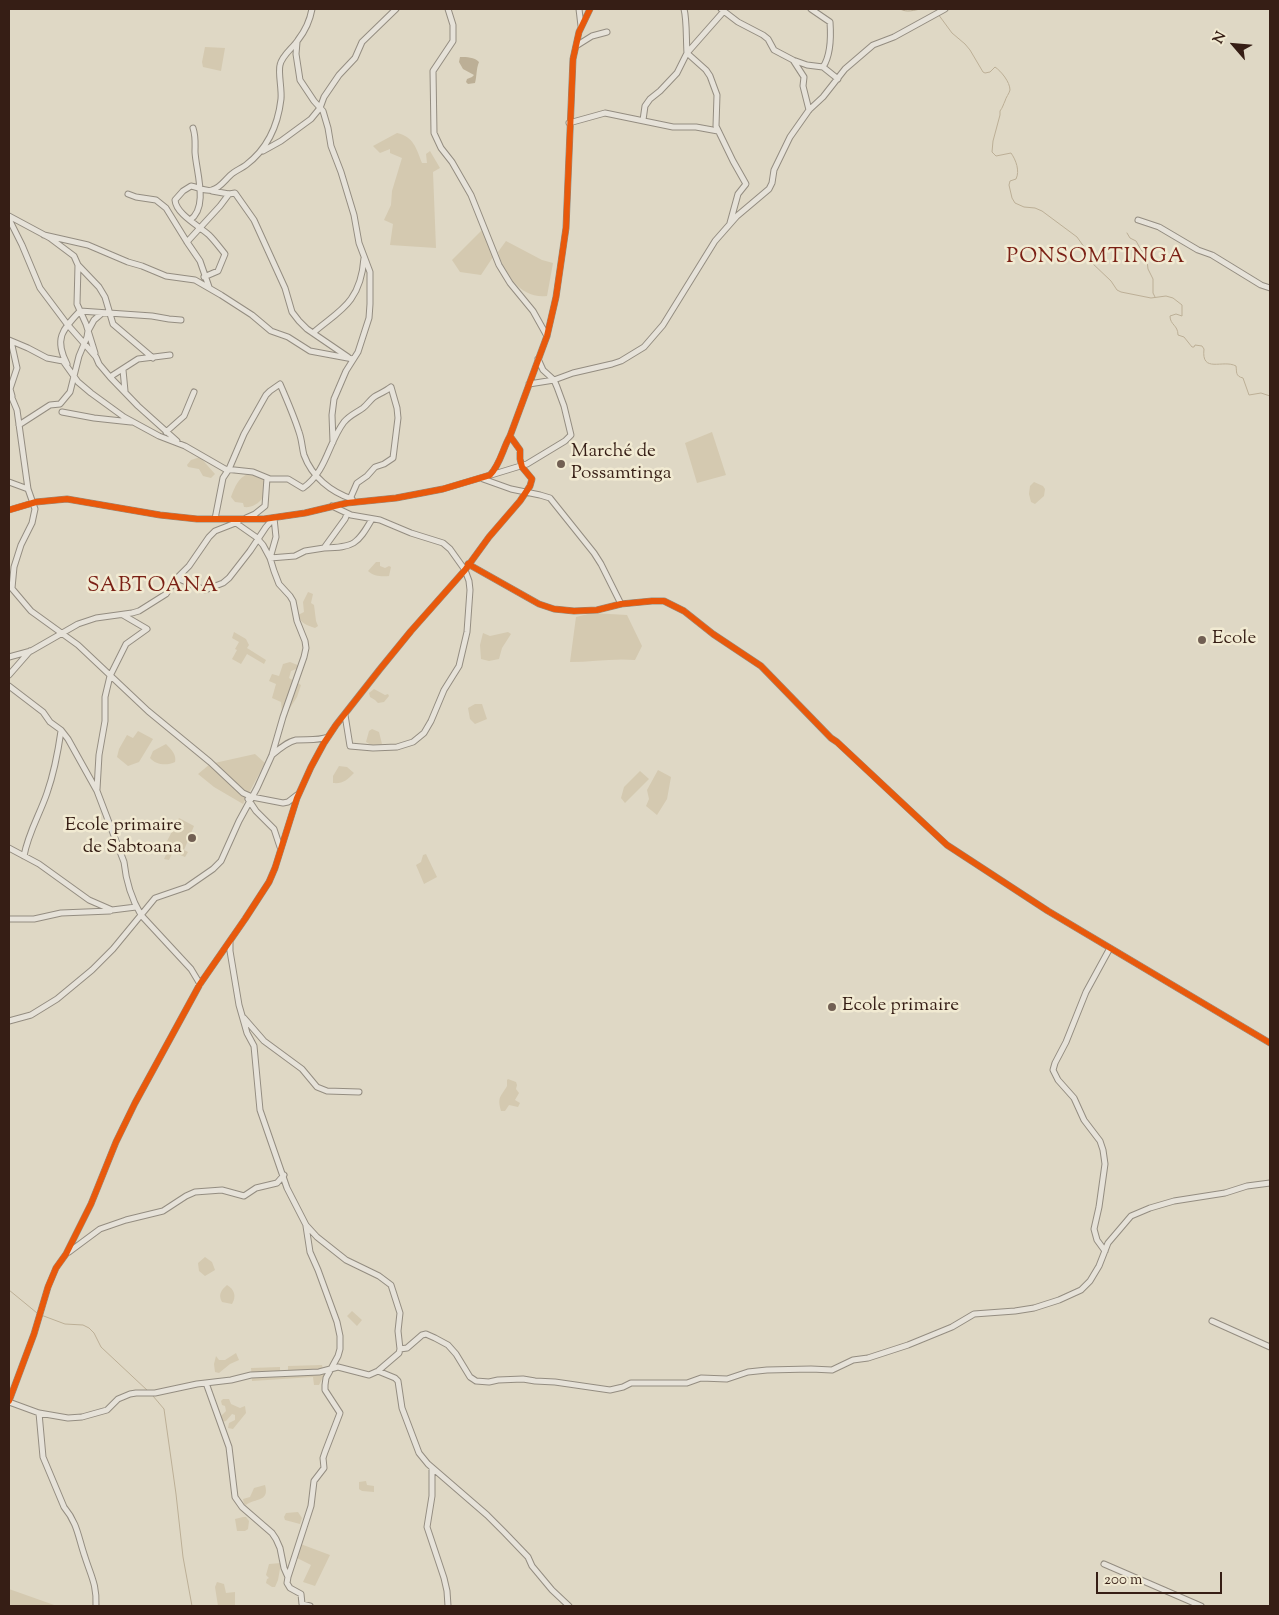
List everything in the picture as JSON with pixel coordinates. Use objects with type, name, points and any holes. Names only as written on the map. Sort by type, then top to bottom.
[{"type":"street","points":[[212,191],[231,174],[249,163],[260,152],[273,133],[280,109],[280,64],[305,29],[312,9]]},
{"type":"street","points":[[260,152],[281,141],[311,119],[320,108],[324,97],[339,75],[355,58],[362,42],[396,9]]},
{"type":"street","points":[[448,9],[453,25],[453,41],[433,71],[434,133],[440,148],[453,163],[471,195],[499,265],[510,283],[533,311],[547,336]]},
{"type":"street","points":[[579,9],[581,27]]},
{"type":"street","points":[[490,475],[495,470],[503,447],[510,436],[547,336],[556,297],[565,235],[569,123],[576,46],[581,27],[590,9]]},
{"type":"street","points":[[684,9],[687,53],[706,70],[716,89],[715,123],[746,184],[738,194],[730,223]]},
{"type":"street","points":[[811,9],[830,22],[831,35],[827,61],[824,67]]},
{"type":"street","points":[[529,384],[554,380],[616,363],[631,356],[648,343],[671,313],[715,241],[730,223],[769,190],[774,170],[783,149],[809,110],[845,69],[869,48],[894,37],[945,9]]},
{"type":"street","points":[[643,120],[647,102],[680,70],[687,53],[722,10],[763,35],[768,39],[774,50],[807,65],[824,67],[838,79]]},
{"type":"street","points":[[576,46],[592,36],[607,32]]},
{"type":"street","points":[[297,42],[296,54],[300,80],[323,111],[331,146],[354,215],[356,233],[370,272],[369,313],[358,352],[340,382],[334,399],[332,442]]},
{"type":"street","points":[[794,60],[804,77],[803,86],[809,110]]},
{"type":"street","points":[[569,123],[605,113],[673,127],[718,131]]},
{"type":"street","points":[[190,220],[198,212],[200,190],[195,151],[196,141],[192,128]]},
{"type":"street","points":[[204,277],[218,270],[225,254],[175,204],[175,200],[183,191],[191,186],[197,187],[200,190],[229,194],[235,193],[254,220],[285,288],[292,312],[313,333],[344,355],[353,359]]},
{"type":"street","points":[[128,194],[156,200],[166,208],[200,261],[209,288]]},
{"type":"street","points":[[187,242],[229,194]]},
{"type":"street","points":[[9,218],[44,235],[74,256],[78,264],[105,297],[113,324],[153,358]]},
{"type":"street","points":[[9,218],[40,288],[96,357]]},
{"type":"street","points":[[1138,220],[1159,227],[1198,250],[1212,255],[1261,285],[1270,288]]},
{"type":"street","points":[[44,235],[101,250],[161,274],[195,280],[252,315],[271,331],[288,337],[310,352],[353,359]]},
{"type":"street","points":[[74,256],[75,243]]},
{"type":"street","points":[[313,333],[353,297],[364,256]]},
{"type":"street","points":[[78,264],[77,300],[99,364],[138,406],[166,432],[185,446],[222,467],[254,472],[274,480],[288,479],[303,488],[316,475],[325,461],[332,442],[350,416],[391,387],[398,418],[393,458],[375,467],[357,483],[350,499]]},
{"type":"street","points":[[80,311],[68,324],[61,335],[60,342],[60,349],[78,382],[134,422],[167,440],[185,446]]},
{"type":"street","points":[[80,311],[182,320]]},
{"type":"street","points":[[19,425],[50,405],[60,404],[70,392],[88,331],[94,320],[102,313]]},
{"type":"street","points":[[10,341],[47,358],[60,360],[70,369]]},
{"type":"street","points":[[10,341],[17,368],[10,389],[10,396],[17,410],[28,489],[35,509],[32,523],[21,545],[10,587],[31,611],[82,649],[176,735],[210,762],[251,799],[258,813],[274,829],[280,851]]},
{"type":"street","points":[[110,377],[138,359],[170,355]]},
{"type":"street","points":[[9,510],[33,503],[75,500],[160,515],[197,519],[242,520],[274,518],[331,506],[396,498],[443,489],[482,478],[522,466],[540,458],[571,436],[564,406],[554,380],[542,370],[538,359]]},
{"type":"street","points":[[123,370],[125,391]]},
{"type":"street","points":[[215,519],[222,480],[229,469],[244,434],[266,395],[280,384],[299,431],[305,458],[316,475],[330,488],[350,499],[360,502]]},
{"type":"street","points":[[166,432],[184,416],[194,392]]},
{"type":"street","points":[[62,412],[94,418],[134,422]]},
{"type":"street","points":[[230,940],[231,960],[242,1015],[247,1033],[254,1046],[258,1102],[287,1188],[306,1225],[317,1237],[346,1260],[379,1276],[391,1285],[400,1309],[398,1331],[400,1349],[394,1359],[369,1375],[343,1368],[319,1372],[251,1374],[231,1380],[155,1393],[136,1392],[118,1399],[107,1410],[82,1417],[68,1418],[39,1413],[9,1402],[32,1342],[48,1287],[56,1268],[66,1254],[91,1204],[116,1142],[135,1103],[200,984],[269,882],[300,792],[311,767],[328,737],[411,631],[467,567],[526,492],[532,480],[522,466],[520,450],[510,436]]},
{"type":"street","points":[[9,658],[31,651],[78,624],[96,618],[139,611],[166,594],[209,537],[222,528],[255,514],[265,506],[267,478]]},
{"type":"street","points":[[482,478],[505,487],[550,498],[601,564],[622,604]]},
{"type":"street","points":[[9,482],[28,489]]},
{"type":"street","points":[[331,506],[346,514],[388,523],[411,533],[444,543],[467,567],[539,604],[554,609],[574,611],[597,610],[622,604],[664,601],[684,611],[713,634],[761,666],[831,738],[947,845],[1048,911],[1270,1043]]},
{"type":"street","points":[[324,548],[345,519],[346,514]]},
{"type":"street","points":[[177,578],[206,590],[223,583],[229,578],[274,518]]},
{"type":"street","points":[[270,558],[276,538],[274,518]]},
{"type":"street","points":[[270,558],[295,556],[305,551],[343,547],[353,544],[372,519]]},
{"type":"street","points":[[9,1021],[32,1014],[57,999],[92,970],[113,949],[156,898],[187,886],[217,866],[272,755],[304,657],[305,641],[297,621],[293,601],[279,584],[270,558],[258,539],[236,523]]},
{"type":"street","points":[[345,714],[350,746],[373,748],[397,747],[413,742],[424,733],[444,690],[459,666],[466,639],[470,590],[467,567]]},
{"type":"street","points":[[97,791],[99,755],[105,721],[105,697],[110,676],[126,644],[147,628],[122,615]]},
{"type":"street","points":[[9,676],[31,651]]},
{"type":"street","points":[[9,686],[43,712],[50,722],[61,730],[97,791],[124,862],[128,884],[136,907],[141,915],[191,969],[200,984]]},
{"type":"street","points":[[24,856],[26,842],[47,793],[58,756],[61,730]]},
{"type":"street","points":[[272,755],[295,740],[318,740],[328,737]]},
{"type":"street","points":[[251,799],[283,803],[288,802],[300,792]]},
{"type":"street","points":[[9,848],[39,864],[89,900],[112,910]]},
{"type":"street","points":[[9,919],[34,919],[61,913],[136,907]]},
{"type":"street","points":[[1105,1251],[1097,1240],[1094,1229],[1105,1164],[1103,1150],[1100,1141],[1084,1120],[1074,1098],[1058,1080],[1053,1070],[1086,992],[1110,948]]},
{"type":"street","points":[[242,1015],[264,1041],[302,1069],[317,1087],[327,1091],[359,1092]]},
{"type":"street","points":[[66,1254],[100,1229],[126,1220],[163,1211],[195,1192],[222,1190],[238,1195],[246,1195],[256,1188],[278,1183],[284,1175]]},
{"type":"street","points":[[400,1349],[407,1348],[422,1335],[426,1334],[448,1345],[470,1377],[476,1381],[489,1382],[523,1379],[606,1390],[618,1389],[631,1383],[687,1383],[701,1378],[727,1379],[748,1372],[767,1370],[832,1370],[853,1360],[868,1358],[908,1345],[952,1327],[974,1314],[1015,1312],[1060,1300],[1080,1290],[1090,1281],[1099,1266],[1108,1243],[1131,1216],[1174,1201],[1225,1193],[1247,1186],[1270,1183]]},
{"type":"street","points":[[306,1225],[310,1252],[337,1322],[340,1336],[338,1356],[324,1382],[325,1390],[340,1413],[340,1417],[323,1458],[324,1468],[314,1481],[311,1506],[287,1583],[290,1588],[302,1594],[302,1604],[310,1606]]},
{"type":"street","points":[[1212,1321],[1270,1347]]},
{"type":"street","points":[[378,1371],[398,1381],[402,1408],[419,1453],[432,1468],[498,1526],[528,1557],[532,1566],[552,1590],[569,1606]]},
{"type":"street","points":[[206,1383],[229,1446],[235,1497],[242,1507],[272,1533],[280,1548],[284,1568],[288,1576]]},
{"type":"street","points":[[39,1413],[43,1457],[64,1507],[74,1521],[94,1583],[96,1606]]},
{"type":"street","points":[[432,1468],[432,1496],[427,1527],[448,1592],[448,1606]]},
{"type":"street","points":[[1104,1564],[1201,1606]]},
{"type":"shaded area","points":[[205,47],[225,48],[221,71],[203,67]]},
{"type":"shaded area","points":[[460,57],[473,58],[479,62],[475,83],[468,84],[466,82],[467,79],[474,75],[463,69],[459,62]]},
{"type":"shaded area","points":[[397,133],[411,140],[422,163],[427,163],[426,154],[430,151],[440,168],[433,172],[436,248],[390,245],[393,224],[384,220],[391,205],[392,191],[402,158],[390,153],[390,149],[380,153],[373,146]]},
{"type":"shaded area","points":[[485,227],[495,254],[481,275],[460,272],[452,260]]},
{"type":"shaded area","points":[[506,241],[542,260],[553,263],[547,296],[529,293],[509,276],[498,252]]},
{"type":"shaded area","points":[[712,432],[726,475],[697,483],[685,443]]},
{"type":"shaded area","points":[[200,457],[215,474],[211,478],[203,476],[199,469],[188,467],[187,465],[191,460]]},
{"type":"shaded area","points":[[254,473],[264,480],[266,485],[265,494],[254,505],[244,507],[243,503],[235,502],[231,497],[242,478],[245,475]]},
{"type":"shaded area","points":[[1034,482],[1045,489],[1044,496],[1035,504],[1031,502],[1029,494],[1030,486]]},
{"type":"shaded area","points":[[376,562],[380,562],[380,566],[385,568],[391,567],[389,576],[378,576],[368,571]]},
{"type":"shaded area","points":[[308,592],[313,594],[311,603],[314,605],[318,626],[315,628],[303,622],[298,615],[304,612],[303,602]]},
{"type":"shaded area","points":[[592,613],[627,615],[642,646],[635,660],[570,662],[576,617]]},
{"type":"shaded area","points":[[234,632],[246,639],[249,645],[247,648],[266,660],[264,664],[247,654],[241,664],[232,659],[239,642],[232,638]]},
{"type":"shaded area","points":[[508,632],[511,634],[502,648],[499,659],[489,661],[481,659],[480,645],[483,633],[490,636]]},
{"type":"shaded area","points":[[290,662],[300,666],[299,670],[291,671],[289,678],[301,685],[297,697],[290,708],[282,711],[281,702],[272,698],[276,684],[269,681],[272,674],[279,676],[283,664]]},
{"type":"shaded area","points":[[374,689],[389,696],[384,702],[378,703],[370,697],[369,693]]},
{"type":"shaded area","points":[[475,704],[482,704],[487,719],[475,724],[470,719],[468,708]]},
{"type":"shaded area","points":[[372,729],[379,732],[382,744],[378,746],[366,742],[369,731]]},
{"type":"shaded area","points":[[138,731],[153,739],[139,762],[128,766],[117,757],[119,749],[127,735],[133,738]]},
{"type":"shaded area","points":[[166,744],[172,750],[175,762],[162,764],[150,758],[153,751]]},
{"type":"shaded area","points":[[255,754],[265,763],[243,804],[214,787],[198,774],[210,764]]},
{"type":"shaded area","points":[[339,766],[347,767],[354,773],[345,781],[333,783],[333,776]]},
{"type":"shaded area","points":[[658,770],[671,777],[667,799],[657,815],[646,806],[649,799],[647,790]]},
{"type":"shaded area","points":[[640,771],[649,779],[625,803],[621,798],[624,787]]},
{"type":"shaded area","points":[[179,818],[194,826],[184,850],[188,852],[185,857],[173,852],[169,860],[164,859],[170,846],[166,843]]},
{"type":"shaded area","points":[[426,854],[437,877],[424,884],[416,865],[421,862],[423,855]]},
{"type":"shaded area","points":[[508,1079],[516,1082],[516,1089],[519,1093],[515,1100],[520,1103],[518,1107],[509,1105],[505,1111],[501,1111],[500,1099],[507,1086]]},
{"type":"shaded area","points":[[205,1257],[212,1262],[215,1270],[205,1276],[199,1271],[198,1263]]},
{"type":"shaded area","points":[[227,1285],[234,1293],[232,1304],[222,1302],[220,1297]]},
{"type":"shaded area","points":[[352,1311],[362,1320],[357,1326],[347,1316]]},
{"type":"shaded area","points":[[236,1353],[239,1360],[230,1364],[219,1373],[215,1372],[216,1356],[219,1360],[225,1360]]},
{"type":"shaded area","points":[[322,1365],[324,1375],[319,1385],[314,1385],[313,1377],[252,1381],[251,1368],[280,1367],[280,1373],[288,1372],[288,1366]]},
{"type":"shaded area","points":[[229,1399],[231,1404],[240,1408],[245,1406],[246,1413],[233,1429],[228,1428],[229,1423],[235,1420],[235,1415],[232,1414],[226,1421],[222,1422],[220,1417],[226,1411],[221,1401]]},
{"type":"shaded area","points":[[366,1481],[367,1485],[374,1486],[374,1492],[359,1489],[359,1482]]},
{"type":"shaded area","points":[[265,1485],[264,1497],[246,1505],[244,1504],[243,1499],[250,1497],[254,1488]]},
{"type":"shaded area","points":[[298,1512],[302,1518],[300,1524],[285,1520],[286,1513]]},
{"type":"shaded area","points":[[246,1517],[249,1521],[248,1529],[237,1531],[235,1519]]},
{"type":"shaded area","points":[[298,1543],[330,1555],[315,1586],[303,1582],[311,1565],[295,1557]]},
{"type":"shaded area","points":[[281,1563],[278,1580],[275,1587],[272,1587],[266,1583],[269,1578],[266,1575],[269,1564]]},
{"type":"shaded area","points":[[217,1582],[224,1584],[226,1593],[235,1592],[235,1606],[218,1606],[215,1587]]},
{"type":"shaded area","points":[[9,1589],[57,1606],[9,1606]]},
{"type":"waterway","points":[[900,9],[908,11],[921,9]]},
{"type":"waterway","points":[[938,14],[952,33],[970,50],[983,72],[990,72],[995,67],[1007,80],[1010,90],[1000,111],[992,152],[996,156],[1011,153],[1014,159],[1017,166],[1017,176],[1016,179],[1010,181],[1009,185],[1015,203],[1042,211],[1077,237],[1087,251],[1091,262],[1111,281],[1117,290],[1151,298],[1166,296],[1173,298],[1182,305],[1182,316],[1176,314],[1170,316],[1178,335],[1184,337],[1192,347],[1195,345],[1202,346],[1204,357],[1209,364],[1231,364],[1236,366],[1237,374],[1243,378],[1249,395],[1261,393],[1270,396]]},
{"type":"waterway","points":[[1127,233],[1130,238],[1136,241],[1147,260],[1148,269],[1153,279],[1153,293],[1155,297]]},
{"type":"waterway","points":[[9,1290],[37,1313]]},
{"type":"waterway","points":[[41,1315],[65,1324],[83,1325],[89,1328],[94,1333],[101,1347],[148,1391]]},
{"type":"waterway","points":[[153,1396],[164,1409],[183,1557],[192,1606]]},
{"type":"cycle path","points":[[9,510],[36,502],[67,499],[160,515],[197,519],[264,519],[305,513],[347,503],[396,498],[443,489],[490,475],[510,436],[547,336],[556,297],[566,228],[573,59],[579,32],[590,9]]},
{"type":"cycle path","points":[[9,1401],[34,1334],[48,1287],[56,1268],[66,1254],[91,1204],[116,1142],[135,1103],[200,984],[269,882],[297,798],[324,743],[380,669],[465,570],[530,486],[532,479],[522,467],[520,450],[510,436]]},
{"type":"cycle path","points":[[468,564],[539,604],[554,609],[574,611],[597,610],[621,604],[664,601],[684,611],[713,634],[761,666],[831,738],[947,845],[1048,911],[1270,1043]]},
{"type":"place","name":"Marché de Possamtinga","points":[[561,464]]},
{"type":"place","name":"Ecole","points":[[1202,640]]},
{"type":"place","name":"Ecole primaire de Sabtoana","points":[[192,838]]},
{"type":"place","name":"Ecole primaire","points":[[832,1007]]},
{"type":"district","name":"PONSOMTINGA","points":[[1096,258]]},
{"type":"district","name":"SABTOANA","points":[[153,587]]}]
